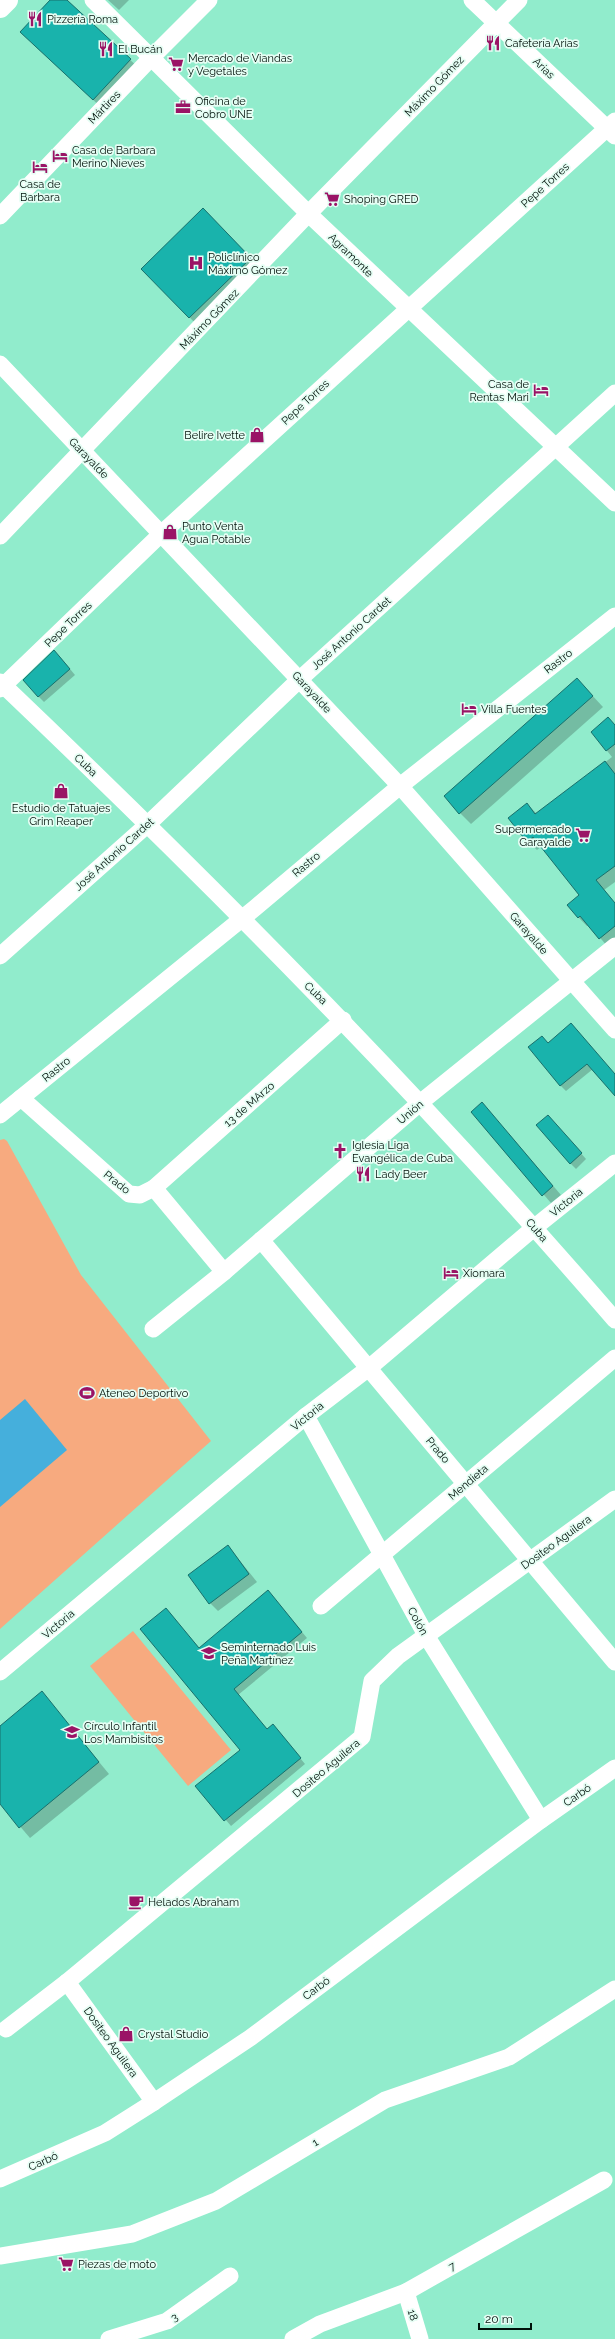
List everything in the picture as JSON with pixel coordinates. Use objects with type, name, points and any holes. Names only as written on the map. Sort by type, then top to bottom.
[{"type":"main road","points":[[0,8],[7,0]]},
{"type":"street","name":"Agramonte","points":[[93,0],[309,214],[615,503]]},
{"type":"street","name":"Mártires","points":[[0,216],[151,58],[209,0]]},
{"type":"street","name":"Arias","points":[[472,0],[612,129]]},
{"type":"street","name":"Máximo Gómez","points":[[0,536],[309,214],[519,0]]},
{"type":"street","name":"Pepe Torres","points":[[1,686],[162,533],[408,308],[612,129]]},
{"type":"street","name":"Garayalde","points":[[0,364],[82,452],[162,533],[400,786],[615,1030]]},
{"type":"street","name":"José Antonio Cardet","points":[[0,956],[147,825],[300,679],[615,393]]},
{"type":"street","name":"Rastro","points":[[0,1115],[400,786],[615,616]]},
{"type":"street","name":"Cuba","points":[[1,686],[147,825],[343,1020],[421,1102],[535,1227],[615,1320]]},
{"type":"street","name":"Unión","points":[[152,1329],[224,1272],[421,1102],[615,946]]},
{"type":"street","name":"13 de MArzo","points":[[154,1188],[343,1020]]},
{"type":"street","name":"Prado","points":[[21,1098],[129,1194],[140,1195],[154,1188]]},
{"type":"street","name":"Victoria","points":[[0,1672],[306,1416],[370,1367],[535,1227],[615,1163]]},
{"type":"street","points":[[154,1188],[224,1272]]},
{"type":"street","name":"Prado","points":[[261,1240],[370,1367],[615,1662]]},
{"type":"street","name":"Mendieta","points":[[321,1606],[615,1358]]},
{"type":"street","name":"Colón","points":[[306,1416],[427,1637],[541,1820]]},
{"type":"street","name":"Dositeo Aguilera","points":[[6,2029],[67,1982],[362,1738],[372,1681],[398,1656],[427,1637],[615,1499]]},
{"type":"street","name":"Carbó","points":[[0,2179],[105,2133],[250,2038],[541,1820],[615,1768]]},
{"type":"street","name":"Dositeo Aguilera","points":[[67,1982],[154,2102]]},
{"type":"street","name":"1","points":[[0,2256],[132,2234],[187,2214],[216,2201],[385,2100],[509,2057],[615,1990]]},
{"type":"street","name":"7","points":[[293,2339],[320,2324],[406,2292],[604,2180]]},
{"type":"street","name":"3","points":[[109,2339],[167,2321],[198,2302],[230,2276]]},
{"type":"street","name":"18","points":[[406,2292],[420,2339]]},
{"type":"shaded area","name":"Ateneo Deportivo","points":[[4,1139],[7,1141],[81,1275],[211,1441],[0,1629],[0,1140]]},
{"type":"shaded area","points":[[133,1631],[231,1750],[188,1786],[90,1666]]},
{"type":"water","points":[[25,1399],[67,1450],[0,1507],[0,1420]]},
{"type":"building","points":[[50,0],[67,0],[131,59],[93,100],[20,32]]},
{"type":"building","name":"Policlínico Máximo Gómez","points":[[203,208],[251,258],[189,318],[141,269]]},
{"type":"building","points":[[54,650],[70,669],[38,697],[23,680]]},
{"type":"building","points":[[577,678],[593,696],[459,814],[444,796]]},
{"type":"building","points":[[608,717],[615,725],[615,744],[606,751],[591,732]]},
{"type":"building","points":[[605,761],[615,774],[615,866],[596,880],[615,903],[615,926],[599,939],[580,916],[578,918],[567,905],[579,895],[533,837],[527,842],[508,818],[527,803],[535,814]]},
{"type":"building","points":[[571,1023],[615,1074],[615,1096],[587,1064],[560,1086],[528,1047],[542,1036],[548,1043]]},
{"type":"building","points":[[482,1102],[553,1186],[542,1196],[471,1112]]},
{"type":"building","points":[[548,1115],[582,1153],[570,1164],[536,1125]]},
{"type":"building","points":[[228,1545],[249,1574],[209,1604],[188,1575]]},
{"type":"building","points":[[268,1590],[302,1632],[234,1689],[267,1729],[273,1724],[301,1758],[224,1821],[195,1786],[240,1750],[140,1629],[166,1608],[199,1648]]},
{"type":"building","name":"Círculo Infantil Los Mambisitos","points":[[42,1691],[99,1762],[19,1828],[0,1804],[0,1726]]},
{"type":"place","name":"Pizzería Roma","points":[[35,19]]},
{"type":"place","name":"Cafetería Arias","points":[[493,43]]},
{"type":"place","name":"El Bucán","points":[[106,49]]},
{"type":"place","name":"Mercado de Viandas y Vegetales","points":[[176,64]]},
{"type":"place","name":"Oficina de Cobro UNE","points":[[183,107]]},
{"type":"place","name":"Casa de Barbara Merino Nieves","points":[[60,156]]},
{"type":"place","name":"Casa de Barbara","points":[[40,167]]},
{"type":"place","name":"Shoping GRED","points":[[332,199]]},
{"type":"place","name":"Policlínico Máximo Gómez","points":[[196,263]]},
{"type":"place","name":"Casa de Rentas Mari","points":[[541,390]]},
{"type":"place","name":"Belire Ivette","points":[[257,435]]},
{"type":"place","name":"Punto Venta Agua Potable","points":[[170,532]]},
{"type":"place","name":"Villa Fuentes","points":[[469,709]]},
{"type":"place","name":"Estudio de Tatuajes Grim Reaper","points":[[61,791]]},
{"type":"place","name":"Supermercado Garayalde","points":[[583,835]]},
{"type":"place","name":"Iglesia Liga Evangélica de Cuba","points":[[340,1151]]},
{"type":"place","name":"Lady Beer","points":[[363,1174]]},
{"type":"place","name":"Xiomara","points":[[451,1273]]},
{"type":"place","name":"Ateneo Deportivo","points":[[87,1393]]},
{"type":"place","name":"Seminternado Luis Peña Martínez","points":[[209,1653]]},
{"type":"place","name":"Círculo Infantil Los Mambisitos","points":[[72,1732]]},
{"type":"place","name":"Helados Abraham","points":[[136,1902]]},
{"type":"place","name":"Crystal Studio","points":[[126,2034]]},
{"type":"place","name":"Piezas de moto","points":[[66,2264]]}]
